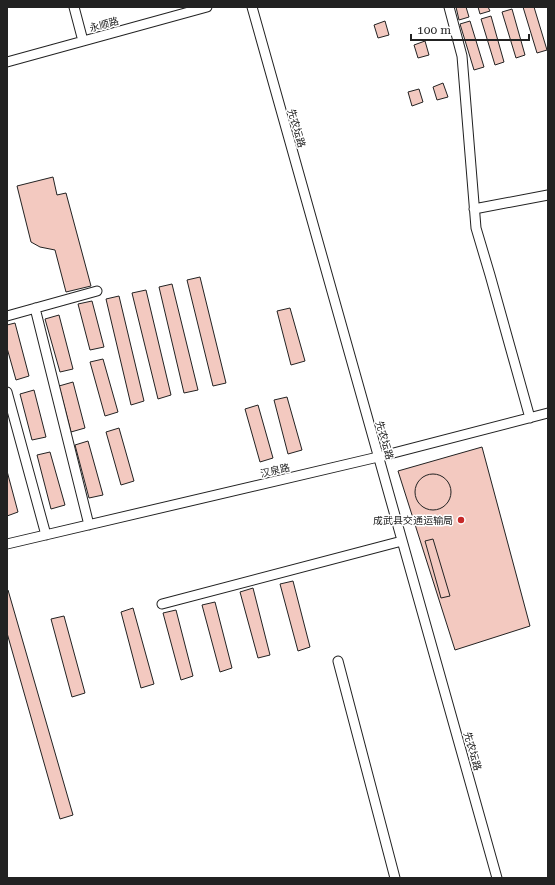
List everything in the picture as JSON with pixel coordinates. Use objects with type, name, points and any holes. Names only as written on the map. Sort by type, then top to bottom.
[{"type":"street","points":[[74,7],[83,41]]},
{"type":"street","name":"永顺路","points":[[7,62],[206,7]]},
{"type":"street","name":"先农坛路","points":[[252,7],[497,878]]},
{"type":"street","points":[[449,7],[462,56],[476,228],[530,418]]},
{"type":"street","points":[[474,209],[548,195]]},
{"type":"street","points":[[7,316],[97,291]]},
{"type":"street","points":[[35,308],[89,525]]},
{"type":"street","points":[[7,392],[46,535]]},
{"type":"street","name":"汉泉路","points":[[7,544],[378,457],[548,413]]},
{"type":"street","points":[[162,604],[402,541]]},
{"type":"street","points":[[338,661],[395,878]]},
{"type":"building","points":[[456,7],[466,7],[469,17],[459,20]]},
{"type":"building","points":[[478,7],[488,7],[490,11],[480,14]]},
{"type":"building","points":[[523,7],[534,7],[547,50],[537,53]]},
{"type":"building","points":[[512,9],[525,55],[516,58],[502,12]]},
{"type":"building","points":[[491,16],[504,62],[495,65],[481,19]]},
{"type":"building","points":[[385,21],[389,35],[378,38],[374,25]]},
{"type":"building","points":[[470,21],[484,67],[474,70],[460,24]]},
{"type":"building","points":[[425,41],[429,55],[418,58],[414,45]]},
{"type":"building","points":[[443,83],[448,97],[437,100],[433,87]]},
{"type":"building","points":[[419,89],[423,102],[412,106],[408,92]]},
{"type":"building","points":[[53,177],[57,195],[66,193],[91,286],[66,292],[55,250],[40,247],[31,242],[17,186]]},
{"type":"building","points":[[200,277],[226,383],[213,386],[187,280]]},
{"type":"building","points":[[172,284],[198,390],[184,393],[159,287]]},
{"type":"building","points":[[146,290],[171,395],[158,399],[132,293]]},
{"type":"building","points":[[119,296],[144,401],[131,405],[106,299]]},
{"type":"building","points":[[92,301],[104,347],[90,350],[78,304]]},
{"type":"building","points":[[290,308],[305,361],[291,365],[277,311]]},
{"type":"building","points":[[59,315],[73,369],[60,372],[45,319]]},
{"type":"building","points":[[15,323],[29,376],[16,380],[7,348],[7,325]]},
{"type":"building","points":[[103,359],[118,412],[105,416],[90,362]]},
{"type":"building","points":[[73,382],[85,428],[71,432],[59,386]]},
{"type":"building","points":[[34,390],[46,437],[32,440],[20,394]]},
{"type":"building","points":[[287,397],[302,450],[288,454],[274,400]]},
{"type":"building","points":[[258,405],[273,458],[260,462],[245,409]]},
{"type":"building","points":[[119,428],[134,481],[121,485],[106,432]]},
{"type":"building","points":[[88,441],[103,495],[89,498],[75,445]]},
{"type":"building","points":[[482,447],[530,626],[455,650],[398,471]]},
{"type":"building","points":[[50,452],[65,505],[51,509],[37,455]]},
{"type":"building","points":[[7,471],[18,512],[7,516]]},
{"type":"building","points":[[436,474],[446,479],[450,485],[450,499],[446,505],[440,509],[430,510],[420,505],[416,499],[415,489],[420,479],[426,475]]},
{"type":"building","points":[[433,539],[450,596],[441,598],[425,541]]},
{"type":"building","points":[[293,581],[310,647],[298,651],[280,584]]},
{"type":"building","points":[[253,588],[270,655],[258,658],[240,592]]},
{"type":"building","points":[[7,590],[73,815],[60,819],[7,633]]},
{"type":"building","points":[[215,602],[232,668],[220,672],[202,605]]},
{"type":"building","points":[[133,608],[154,684],[141,688],[121,612]]},
{"type":"building","points":[[176,610],[193,676],[181,680],[163,613]]},
{"type":"building","points":[[64,616],[85,693],[72,697],[51,619]]},
{"type":"place","name":"成武县交通运输局","points":[[461,520]]}]
